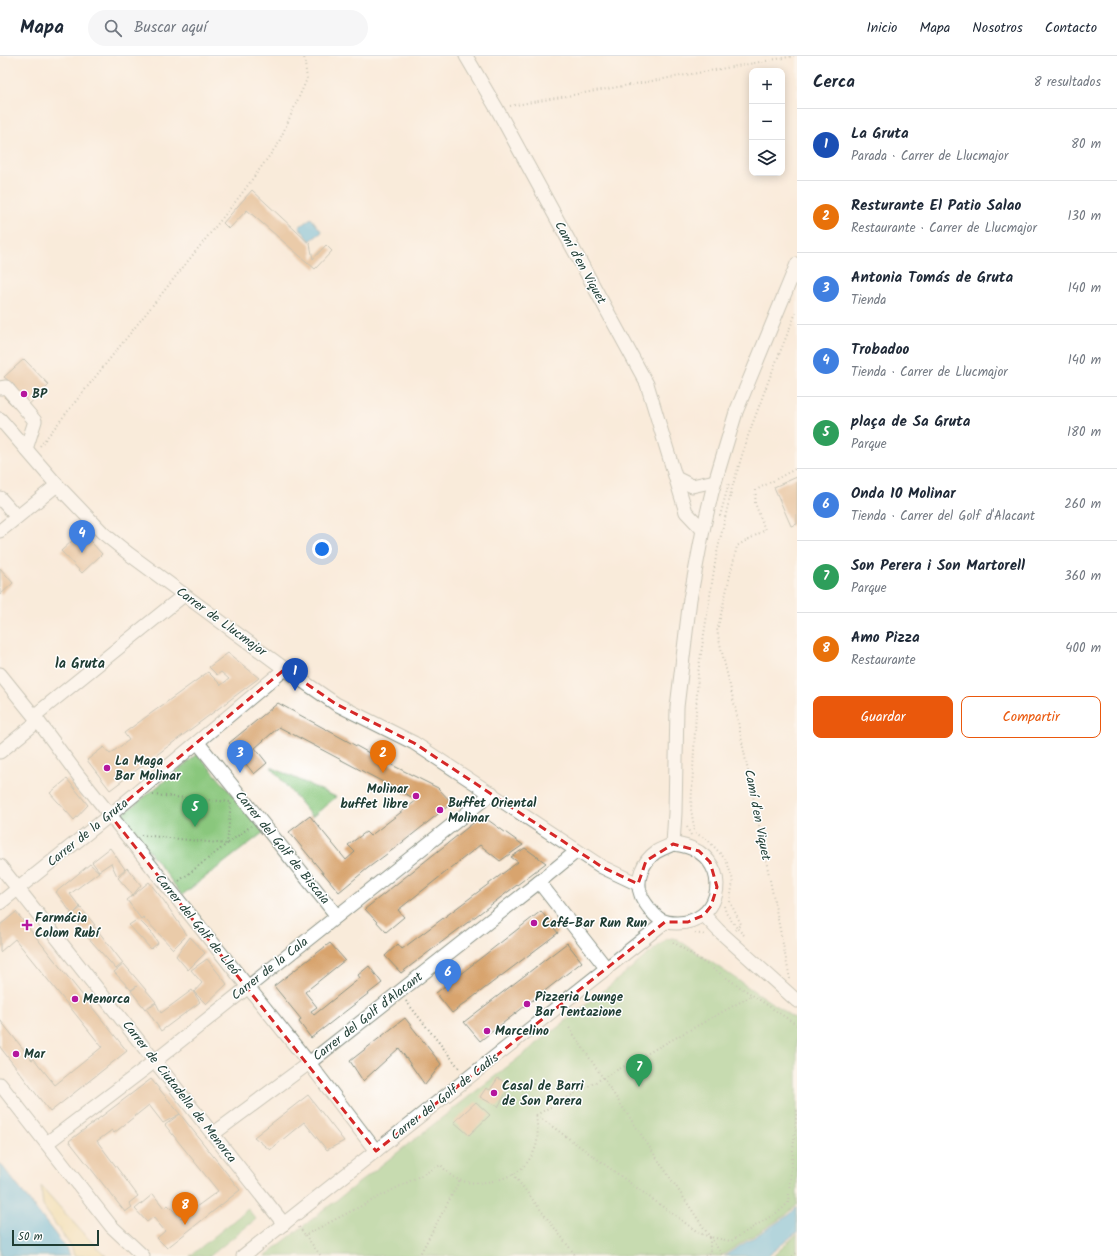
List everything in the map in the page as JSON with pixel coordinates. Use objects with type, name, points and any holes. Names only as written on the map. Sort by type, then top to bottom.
[{"type":"street","name":"Camí d'en Viquet","points":[[466,56],[497,108],[647,384],[686,512],[703,530]]},
{"type":"street","points":[[673,844],[677,707],[690,598],[703,530],[715,481],[736,412],[797,264]]},
{"type":"street","points":[[0,388],[6,387],[35,421],[29,452]]},
{"type":"street","name":"Carrer de Llucmajor","points":[[0,419],[4,430],[29,452],[57,485],[103,534],[285,669],[336,704],[414,743],[492,793],[602,867],[638,884]]},
{"type":"street","points":[[676,478],[692,486],[715,481]]},
{"type":"street","points":[[0,531],[57,485]]},
{"type":"street","points":[[0,498],[16,517]]},
{"type":"street","points":[[0,752],[184,595]]},
{"type":"street","name":"Carrer de la Gruta","points":[[0,903],[198,743],[285,669]]},
{"type":"street","name":"Carrer del Golf de Lleó","points":[[0,674],[34,722],[309,1063],[376,1151]]},
{"type":"street","name":"Carrer del Golf de Biscaia","points":[[198,743],[337,916]]},
{"type":"street","name":"Carrer de la Cala","points":[[47,1144],[155,1061],[492,793]]},
{"type":"street","points":[[673,844],[685,846],[698,852],[710,862],[715,874],[717,887],[711,906],[704,915],[688,922],[665,922],[654,914],[641,896],[638,884],[646,861],[656,852],[673,844]]},
{"type":"street","name":"Carrer del Golf d'Alacant","points":[[213,1134],[309,1063],[577,851]]},
{"type":"street","name":"Carrer de Ciutadella de Menorca","points":[[0,866],[213,1134],[288,1221]]},
{"type":"street","points":[[539,882],[607,968]]},
{"type":"street","points":[[704,915],[797,1001]]},
{"type":"street","name":"Carrer del Golf de Cadis","points":[[243,1256],[665,922]]},
{"type":"street","points":[[0,1084],[111,1226],[143,1256]]},
{"type":"path","points":[[29,452],[240,196],[278,144],[307,79],[304,56]]},
{"type":"path","points":[[497,108],[794,56]]},
{"type":"path","points":[[728,938],[741,924],[730,902],[733,880],[726,860],[708,840],[695,833],[691,809],[698,673],[716,557],[732,488],[768,382],[797,310]]},
{"type":"path","name":"Camí d'en Viquet","points":[[785,978],[791,983],[736,714],[717,631],[737,546],[765,530],[755,503],[756,490],[797,468]]},
{"type":"path","points":[[719,519],[729,482]]},
{"type":"path","points":[[136,793],[231,802],[228,844]]},
{"type":"path","points":[[169,889],[259,819]]},
{"type":"path","points":[[686,823],[687,829],[693,839]]},
{"type":"path","points":[[124,834],[228,844]]},
{"type":"path","points":[[723,903],[726,913],[748,940]]},
{"type":"path","points":[[673,942],[797,1025]]},
{"type":"path","points":[[398,992],[468,1078]]},
{"type":"path","points":[[536,1115],[753,995]]},
{"type":"path","points":[[568,1026],[723,1256]]},
{"type":"path","points":[[536,1115],[699,1233],[710,1237],[731,1241],[781,1210],[788,1203],[797,1108]]},
{"type":"path","points":[[305,1235],[441,1165],[449,1174],[460,1180],[484,1182],[513,1174],[523,1167],[533,1154],[537,1144],[538,1135],[536,1115]]},
{"type":"path","points":[[513,1174],[576,1256]]},
{"type":"path","points":[[419,1256],[460,1180]]},
{"type":"path","points":[[288,1221],[305,1235],[321,1256]]},
{"type":"path","points":[[705,1256],[710,1253],[710,1237]]},
{"type":"path","points":[[792,1256],[797,1252]]},
{"type":"highlighted area","points":[[285,669],[336,704],[414,743],[602,867],[638,884],[646,861],[673,844],[699,851],[710,862],[717,887],[711,906],[704,915],[688,922],[665,922],[376,1151],[110,815]]},
{"type":"green space","points":[[198,754],[264,832],[182,895],[122,815]]},
{"type":"green space","points":[[271,767],[336,797],[312,817]]},
{"type":"green space","points":[[667,939],[677,939],[797,1020],[797,1205],[786,1215],[721,1256],[265,1256],[576,1013]]},
{"type":"green space","points":[[248,1209],[256,1219],[210,1256],[190,1256]]},
{"type":"green space","points":[[797,1234],[797,1256],[773,1256]]},
{"type":"sand","points":[[41,1186],[81,1231],[106,1256],[74,1256],[72,1248],[43,1206]]},
{"type":"water","points":[[311,218],[322,232],[310,241],[299,227]]},
{"type":"water","points":[[0,1163],[66,1248],[69,1256],[0,1256]]},
{"type":"water","points":[[797,1207],[797,1232],[770,1254],[767,1256],[724,1256],[789,1215]]},
{"type":"building","points":[[252,190],[310,244],[313,259],[326,245],[332,251],[315,269],[247,210],[229,229],[223,223]]},
{"type":"building","points":[[24,359],[49,385],[20,413],[4,397],[15,386],[4,377]]},
{"type":"building","points":[[797,477],[797,524],[791,526],[774,487]]},
{"type":"building","points":[[82,532],[102,554],[82,573],[61,551]]},
{"type":"building","points":[[0,568],[13,583],[0,595]]},
{"type":"building","points":[[228,653],[259,678],[110,790],[87,760],[104,747],[110,754],[129,740],[124,733],[208,672],[221,685],[229,679],[221,672],[217,675],[209,667]]},
{"type":"building","points":[[278,703],[380,759],[438,788],[452,803],[339,892],[289,832],[310,816],[346,860],[355,852],[348,845],[366,832],[370,836],[417,800],[279,727],[255,748],[267,763],[254,774],[229,743]]},
{"type":"building","points":[[67,779],[88,805],[74,820],[50,793]]},
{"type":"building","points":[[477,820],[488,820],[523,845],[500,861],[480,845],[398,910],[404,917],[386,932],[365,909]]},
{"type":"building","points":[[110,848],[125,869],[117,876],[111,863],[99,871],[92,862]]},
{"type":"building","points":[[525,848],[546,863],[401,973],[385,956],[398,944],[402,949],[518,862],[511,857]]},
{"type":"building","points":[[90,864],[99,872],[70,894],[80,907],[74,913],[81,908],[95,925],[85,932],[70,915],[72,914],[56,892]]},
{"type":"building","points":[[127,868],[141,885],[133,895],[118,878]]},
{"type":"building","points":[[149,882],[187,935],[173,949],[143,917],[141,919],[127,900]]},
{"type":"building","points":[[541,911],[558,933],[452,1013],[436,993]]},
{"type":"building","points":[[16,912],[127,1051],[50,1112],[0,1047],[0,1020],[32,1060],[34,1059],[55,1085],[102,1047],[15,939],[0,952],[0,925]]},
{"type":"building","points":[[138,919],[152,933],[158,943],[151,949],[129,925]]},
{"type":"building","points":[[95,927],[123,963],[116,969],[85,934]]},
{"type":"building","points":[[190,937],[205,953],[188,970],[176,956]]},
{"type":"building","points":[[330,943],[345,960],[305,992],[317,1007],[311,1011],[314,1015],[360,978],[358,975],[369,966],[382,983],[311,1038],[299,1022],[301,1019],[274,986]]},
{"type":"building","points":[[567,943],[582,962],[480,1041],[464,1022]]},
{"type":"building","points":[[207,959],[227,984],[206,1004],[194,992],[202,983],[191,970]]},
{"type":"building","points":[[124,964],[156,1002],[145,1009],[131,991],[137,986],[131,990],[114,972]]},
{"type":"building","points":[[192,990],[200,1002],[161,1031],[147,1010],[156,1003],[161,1013]]},
{"type":"building","points":[[405,1018],[441,1064],[425,1085],[399,1048],[363,1081],[350,1061]]},
{"type":"building","name":"Casal de Barri de Son Parera","points":[[498,1078],[510,1086],[498,1107],[480,1097],[486,1088],[490,1090]]},
{"type":"building","points":[[151,1079],[180,1114],[163,1123],[149,1105],[114,1133],[112,1130],[97,1141],[138,1196],[129,1203],[132,1207],[125,1212],[69,1141]]},
{"type":"building","points":[[308,1095],[344,1141],[327,1150],[304,1122],[270,1150],[254,1137]]},
{"type":"building","points":[[476,1102],[490,1115],[469,1135],[454,1122]]},
{"type":"building","points":[[180,1114],[240,1190],[167,1248],[157,1238],[165,1231],[153,1217],[147,1222],[135,1209],[153,1194],[164,1208],[168,1205],[181,1218],[218,1191],[165,1125]]},
{"type":"place","name":"BP","points":[[24,394]]},
{"type":"place","name":"Trobadoo","points":[[82,553]]},
{"type":"place","name":"La Gruta","points":[[295,691]]},
{"type":"place","name":"La Maga Bar Molinar","points":[[107,768]]},
{"type":"place","name":"Antonia Tomás de Gruta","points":[[240,773]]},
{"type":"place","name":"Resturante El Patio Salao","points":[[383,773]]},
{"type":"place","name":"Molinar buffet libre","points":[[416,796]]},
{"type":"place","name":"Buffet Oriental Molinar","points":[[440,810]]},
{"type":"place","name":"plaça de Sa Gruta","points":[[195,827]]},
{"type":"place","name":"Café-Bar Run Run","points":[[534,923]]},
{"type":"place","name":"Farmácia Colom Rubí","points":[[27,925]]},
{"type":"place","name":"Onda 10 Molinar","points":[[448,992]]},
{"type":"place","name":"Menorca","points":[[75,999]]},
{"type":"place","name":"Pizzeria Lounge Bar Tentazione","points":[[527,1004]]},
{"type":"place","name":"Marcelino","points":[[487,1031]]},
{"type":"place","name":"Mar","points":[[16,1054]]},
{"type":"place","name":"Son Perera i Son Martorell","points":[[639,1087]]},
{"type":"place","name":"Casal de Barri de Son Parera","points":[[494,1093]]},
{"type":"place","name":"Amo Pizza","points":[[185,1225]]},
{"type":"district","name":"la Gruta","points":[[80,664]]}]
